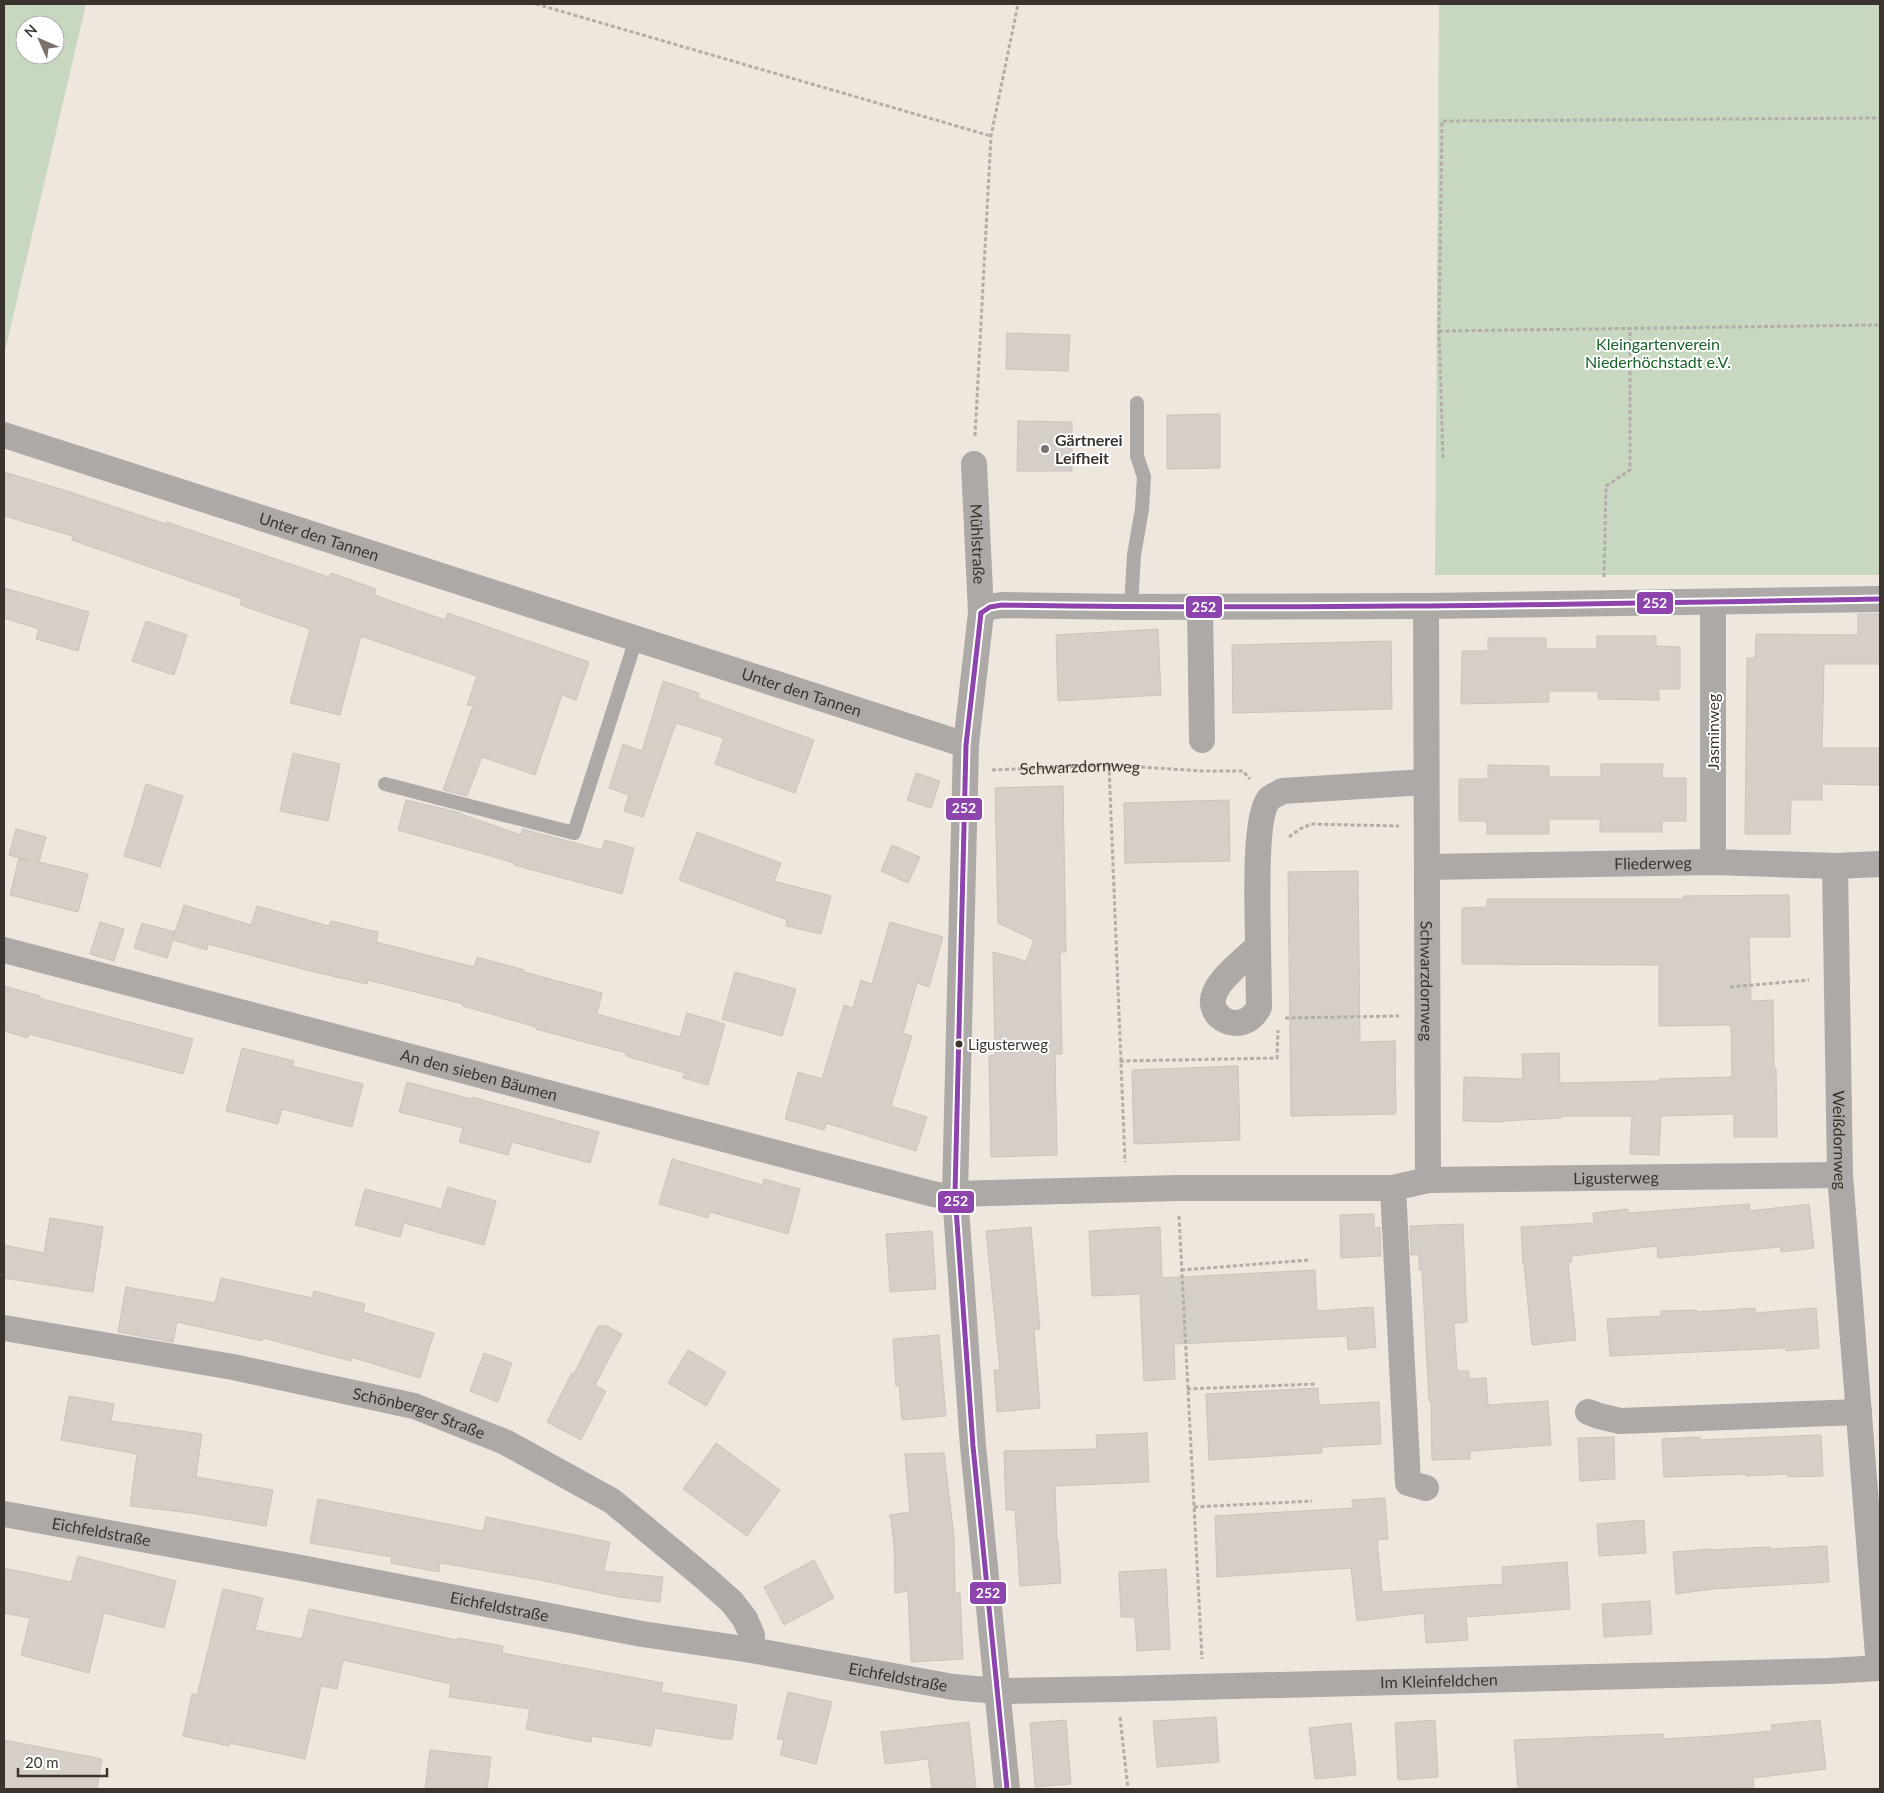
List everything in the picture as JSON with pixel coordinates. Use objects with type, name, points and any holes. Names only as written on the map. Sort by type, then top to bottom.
[{"type":"street","name":"Unter den Tannen","points":[[4,435],[966,745]]},
{"type":"street","name":"Mühlstraße","points":[[974,464],[981,613],[966,745],[967,772],[955,1196],[973,1446],[1007,1789]]},
{"type":"street","points":[[981,613],[990,607],[1002,605],[1131,607],[1426,606],[1880,599]]},
{"type":"street","name":"Jasminweg","points":[[1713,603],[1713,862]]},
{"type":"street","name":"Schwarzdornweg","points":[[1426,606],[1425,782],[1428,1180]]},
{"type":"street","points":[[1200,607],[1202,740]]},
{"type":"street","points":[[1258,946],[1258,839],[1261,815],[1269,799],[1282,792],[1425,782]]},
{"type":"street","name":"Fliederweg","points":[[1427,867],[1713,862],[1835,866],[1880,864]]},
{"type":"street","name":"Weißdornweg","points":[[1835,866],[1840,1175],[1879,1668]]},
{"type":"street","name":"An den sieben Bäumen","points":[[4,950],[923,1192],[955,1196]]},
{"type":"street","name":"Ligusterweg","points":[[955,1196],[1178,1188],[1393,1188],[1428,1180],[1840,1175]]},
{"type":"street","points":[[1393,1188],[1408,1483],[1426,1488]]},
{"type":"street","name":"Schönberger Straße","points":[[4,1328],[233,1368],[414,1406],[505,1442],[612,1501],[705,1578],[732,1602],[745,1619],[752,1635],[751,1650]]},
{"type":"street","points":[[1588,1412],[1620,1420],[1858,1412]]},
{"type":"street","name":"Eichfeldstraße","points":[[4,1514],[305,1569],[642,1634],[751,1650],[953,1687],[997,1690]]},
{"type":"street","name":"Im Kleinfeldchen","points":[[997,1690],[1117,1690],[1799,1672],[1879,1668]]},
{"type":"lane","points":[[1131,607],[1134,555],[1142,509],[1144,477],[1137,456],[1137,403]]},
{"type":"lane","points":[[385,784],[574,833],[636,639]]},
{"type":"path","points":[[536,4],[991,136]]},
{"type":"path","points":[[974,464],[991,136],[1018,4]]},
{"type":"path","points":[[1443,458],[1439,331],[1442,121],[1880,118]]},
{"type":"path","points":[[1439,331],[1880,325]]},
{"type":"path","points":[[1604,602],[1606,486],[1630,470],[1630,328]]},
{"type":"path","points":[[1109,766],[1120,1062],[1127,1190]]},
{"type":"path","name":"Schwarzdornweg","points":[[967,772],[1109,766],[1202,771],[1243,771],[1269,799]]},
{"type":"path","points":[[1284,842],[1300,829],[1311,824],[1426,827]]},
{"type":"path","points":[[1730,987],[1837,978]]},
{"type":"path","points":[[1278,1018],[1427,1015]]},
{"type":"path","points":[[1120,1062],[1277,1058],[1278,1028]]},
{"type":"path","points":[[1178,1188],[1203,1687]]},
{"type":"path","points":[[1181,1270],[1309,1260]]},
{"type":"path","points":[[1187,1389],[1315,1384]]},
{"type":"path","points":[[1194,1507],[1312,1501]]},
{"type":"path","points":[[1117,1690],[1128,1789]]},
{"type":"green space","points":[[4,4],[86,4],[4,355]]},
{"type":"green space","name":"Kleingartenverein Niederhöchstadt e.V.","points":[[1439,4],[1880,4],[1880,575],[1435,575]]},
{"type":"building","points":[[1007,333],[1070,335],[1068,371],[1006,369]]},
{"type":"building","points":[[1220,414],[1220,468],[1167,469],[1167,415]]},
{"type":"building","points":[[1018,421],[1072,422],[1072,471],[1017,471]]},
{"type":"building","points":[[4,472],[166,524],[167,522],[329,577],[331,573],[376,589],[374,595],[445,620],[448,613],[589,662],[576,700],[562,695],[535,775],[482,757],[467,796],[443,790],[473,706],[467,705],[477,676],[361,636],[340,715],[290,703],[310,629],[240,605],[242,599],[72,540],[73,536],[4,516]]},
{"type":"building","points":[[4,588],[89,612],[78,651],[36,639],[39,629],[4,618]]},
{"type":"building","points":[[1858,614],[1880,614],[1880,664],[1824,664],[1822,748],[1880,748],[1880,785],[1822,784],[1822,800],[1791,800],[1790,834],[1745,834],[1747,658],[1755,658],[1756,634],[1858,635]]},
{"type":"building","points":[[146,621],[187,635],[174,675],[132,661]]},
{"type":"building","points":[[1158,629],[1161,695],[1058,701],[1056,635]]},
{"type":"building","points":[[1597,636],[1656,636],[1656,646],[1680,647],[1680,689],[1659,689],[1659,700],[1598,699],[1598,691],[1549,691],[1549,702],[1461,704],[1462,651],[1488,651],[1488,638],[1546,638],[1546,649],[1597,649]]},
{"type":"building","points":[[1391,641],[1392,709],[1233,713],[1232,645]]},
{"type":"building","points":[[663,681],[699,693],[698,698],[814,740],[795,793],[715,764],[724,738],[676,723],[643,817],[624,811],[629,795],[609,788],[623,744],[642,751]]},
{"type":"building","points":[[293,753],[340,764],[328,821],[280,811]]},
{"type":"building","points":[[1601,764],[1663,764],[1662,778],[1686,778],[1686,821],[1662,821],[1662,832],[1600,832],[1600,819],[1549,819],[1549,834],[1487,834],[1487,821],[1459,821],[1459,779],[1488,779],[1488,765],[1549,766],[1549,777],[1601,777]]},
{"type":"building","points":[[916,773],[940,781],[931,808],[907,800]]},
{"type":"building","points":[[146,784],[183,796],[160,867],[124,856]]},
{"type":"building","points":[[1063,786],[1066,952],[1060,952],[1062,1054],[1055,1054],[1057,1155],[991,1157],[989,1056],[995,1055],[993,952],[1026,961],[1034,940],[998,923],[995,788]]},
{"type":"building","points":[[406,800],[461,813],[521,835],[522,829],[602,850],[605,840],[634,848],[622,894],[514,865],[515,863],[398,830]]},
{"type":"building","points":[[1229,800],[1230,861],[1125,863],[1124,803]]},
{"type":"building","points":[[16,829],[46,837],[39,862],[88,874],[78,912],[10,895],[19,858],[27,860],[9,855]]},
{"type":"building","points":[[697,832],[781,863],[774,881],[831,896],[821,934],[786,926],[787,920],[679,880]]},
{"type":"building","points":[[892,845],[920,857],[908,883],[881,871]]},
{"type":"building","points":[[1358,871],[1360,1042],[1395,1041],[1396,1114],[1291,1116],[1288,872]]},
{"type":"building","points":[[1789,895],[1790,937],[1749,937],[1751,1001],[1773,1000],[1777,1137],[1734,1137],[1734,1114],[1661,1116],[1659,1155],[1630,1154],[1632,1116],[1561,1116],[1561,1118],[1503,1122],[1463,1121],[1464,1077],[1523,1079],[1522,1054],[1559,1053],[1560,1083],[1732,1077],[1731,1025],[1659,1026],[1659,965],[1462,964],[1462,908],[1487,907],[1487,899],[1684,899],[1683,896]]},
{"type":"building","points":[[184,905],[251,925],[257,906],[329,926],[331,921],[378,932],[376,942],[474,967],[477,957],[602,993],[597,1014],[680,1037],[687,1013],[725,1024],[708,1085],[683,1078],[685,1073],[626,1056],[626,1053],[536,1029],[536,1027],[463,1006],[463,1004],[368,980],[367,984],[208,944],[207,950],[173,940],[167,958],[134,948],[142,923],[175,932]]},
{"type":"building","points":[[100,922],[124,929],[114,961],[90,954]]},
{"type":"building","points":[[890,922],[943,937],[929,987],[917,983],[903,1033],[912,1036],[891,1106],[927,1117],[916,1151],[826,1123],[824,1130],[785,1119],[798,1072],[822,1079],[844,1005],[853,1008],[861,980],[872,984]]},
{"type":"building","points":[[735,972],[796,989],[782,1036],[722,1019]]},
{"type":"building","points":[[4,986],[40,996],[39,998],[193,1039],[183,1074],[29,1034],[28,1038],[4,1031]]},
{"type":"building","points":[[242,1048],[294,1061],[292,1066],[363,1084],[352,1127],[282,1109],[278,1124],[226,1111]]},
{"type":"building","points":[[1238,1066],[1240,1140],[1134,1144],[1132,1070]]},
{"type":"building","points":[[407,1082],[471,1099],[472,1097],[599,1132],[590,1163],[512,1142],[508,1155],[459,1142],[463,1128],[399,1112]]},
{"type":"building","points":[[672,1159],[762,1185],[764,1179],[800,1189],[788,1234],[710,1212],[708,1218],[659,1204]]},
{"type":"building","points":[[448,1187],[496,1201],[484,1245],[404,1223],[400,1237],[355,1225],[365,1189],[441,1209]]},
{"type":"building","points":[[1749,1204],[1750,1211],[1809,1204],[1814,1248],[1781,1252],[1781,1247],[1658,1258],[1657,1246],[1571,1256],[1572,1262],[1568,1262],[1576,1340],[1532,1345],[1521,1227],[1594,1223],[1593,1213],[1628,1209],[1628,1213]]},
{"type":"building","points":[[1374,1214],[1374,1228],[1380,1227],[1381,1256],[1341,1258],[1340,1215]]},
{"type":"building","points":[[50,1218],[103,1227],[93,1292],[4,1278],[4,1245],[44,1253]]},
{"type":"building","points":[[1463,1224],[1467,1322],[1454,1323],[1457,1371],[1469,1371],[1469,1379],[1486,1378],[1488,1405],[1548,1401],[1551,1445],[1470,1451],[1470,1459],[1432,1460],[1431,1401],[1429,1401],[1422,1270],[1419,1270],[1419,1254],[1411,1255],[1410,1226]]},
{"type":"building","points":[[1031,1227],[1040,1329],[1034,1330],[1040,1408],[997,1412],[994,1370],[1000,1370],[986,1231]]},
{"type":"building","points":[[1160,1227],[1162,1278],[1315,1270],[1317,1311],[1373,1307],[1376,1347],[1348,1350],[1347,1336],[1174,1344],[1175,1379],[1144,1381],[1140,1294],[1092,1296],[1089,1231]]},
{"type":"building","points":[[932,1231],[936,1289],[890,1292],[886,1234]]},
{"type":"building","points":[[221,1278],[312,1298],[314,1291],[365,1304],[363,1312],[434,1333],[420,1378],[351,1357],[351,1361],[263,1338],[262,1341],[177,1322],[173,1342],[118,1332],[126,1287],[215,1303]]},
{"type":"building","points":[[1755,1308],[1755,1313],[1816,1308],[1819,1348],[1786,1351],[1785,1348],[1610,1356],[1607,1319],[1661,1316],[1661,1311],[1697,1310],[1697,1312]]},
{"type":"building","points":[[598,1326],[607,1326],[622,1334],[595,1385],[606,1391],[581,1440],[547,1422]]},
{"type":"building","points":[[939,1335],[946,1416],[902,1420],[899,1385],[896,1386],[893,1339]]},
{"type":"building","points":[[688,1350],[726,1372],[706,1406],[668,1383]]},
{"type":"building","points":[[484,1353],[512,1363],[498,1402],[470,1391]]},
{"type":"building","points":[[1318,1388],[1319,1405],[1379,1402],[1381,1444],[1322,1447],[1322,1453],[1209,1460],[1206,1394]]},
{"type":"building","points":[[69,1396],[114,1404],[111,1421],[202,1434],[196,1477],[273,1490],[266,1526],[191,1513],[130,1506],[137,1454],[61,1440]]},
{"type":"building","points":[[1147,1433],[1149,1482],[1055,1486],[1061,1583],[1020,1586],[1015,1510],[1006,1510],[1004,1451],[1097,1449],[1096,1435]]},
{"type":"building","points":[[1821,1435],[1823,1476],[1788,1477],[1788,1474],[1746,1476],[1746,1474],[1664,1477],[1662,1439],[1700,1437],[1700,1440]]},
{"type":"building","points":[[1614,1437],[1615,1479],[1580,1481],[1578,1438]]},
{"type":"building","points":[[716,1443],[780,1490],[747,1536],[683,1489]]},
{"type":"building","points":[[944,1453],[954,1536],[955,1593],[960,1593],[963,1659],[911,1662],[908,1591],[895,1593],[894,1544],[890,1515],[910,1512],[905,1454]]},
{"type":"building","points":[[1385,1498],[1388,1539],[1377,1540],[1382,1592],[1503,1584],[1502,1567],[1567,1562],[1570,1609],[1466,1617],[1468,1640],[1426,1643],[1424,1613],[1357,1621],[1351,1568],[1217,1577],[1215,1516],[1353,1508],[1352,1500]]},
{"type":"building","points":[[318,1499],[483,1531],[486,1517],[610,1542],[604,1571],[663,1577],[660,1602],[619,1597],[540,1580],[440,1563],[439,1572],[391,1563],[392,1557],[310,1543]]},
{"type":"building","points":[[1644,1520],[1646,1553],[1599,1556],[1597,1524]]},
{"type":"building","points":[[1827,1546],[1829,1582],[1713,1589],[1676,1594],[1673,1552],[1710,1549],[1770,1547],[1770,1549]]},
{"type":"building","points":[[78,1556],[176,1581],[164,1628],[104,1613],[89,1673],[21,1655],[30,1618],[4,1613],[4,1568],[71,1582]]},
{"type":"building","points":[[814,1560],[834,1598],[784,1625],[764,1587]]},
{"type":"building","points":[[1166,1569],[1170,1649],[1137,1651],[1135,1617],[1121,1617],[1119,1572]]},
{"type":"building","points":[[223,1589],[263,1598],[255,1630],[302,1639],[309,1609],[457,1640],[458,1638],[503,1646],[502,1653],[663,1683],[661,1692],[737,1705],[732,1739],[655,1728],[651,1746],[592,1736],[591,1742],[569,1738],[526,1729],[530,1709],[449,1697],[451,1684],[343,1660],[337,1689],[321,1686],[305,1759],[230,1743],[229,1746],[183,1736],[192,1694],[197,1695]]},
{"type":"building","points":[[1650,1601],[1652,1634],[1604,1637],[1602,1604]]},
{"type":"building","points":[[788,1692],[832,1702],[816,1764],[780,1755],[784,1740],[777,1739]]},
{"type":"building","points":[[1216,1717],[1219,1762],[1157,1767],[1153,1721]]},
{"type":"building","points":[[1066,1720],[1071,1784],[1035,1787],[1030,1723]]},
{"type":"building","points":[[1435,1720],[1438,1777],[1398,1780],[1395,1723]]},
{"type":"building","points":[[1820,1720],[1826,1769],[1753,1778],[1754,1787],[1722,1789],[1518,1789],[1514,1740],[1663,1734],[1663,1739],[1716,1736],[1772,1731],[1771,1725]]},
{"type":"building","points":[[969,1722],[976,1789],[932,1789],[928,1759],[885,1764],[881,1732]]},
{"type":"building","points":[[1351,1723],[1356,1775],[1315,1779],[1309,1728]]},
{"type":"building","points":[[4,1740],[102,1759],[97,1789],[4,1789]]},
{"type":"building","points":[[430,1750],[491,1757],[487,1789],[425,1789]]},
{"type":"transit line","name":"252","points":[[981,613],[990,607],[1002,605],[1331,607],[1880,599]]},
{"type":"transit line","name":"252","points":[[981,613],[966,745],[955,1194],[973,1446],[1007,1789]]},
{"type":"place","name":"Gärtnerei Leifheit","points":[[1045,449]]},
{"type":"place","name":"Ligusterweg","points":[[959,1044]]}]
